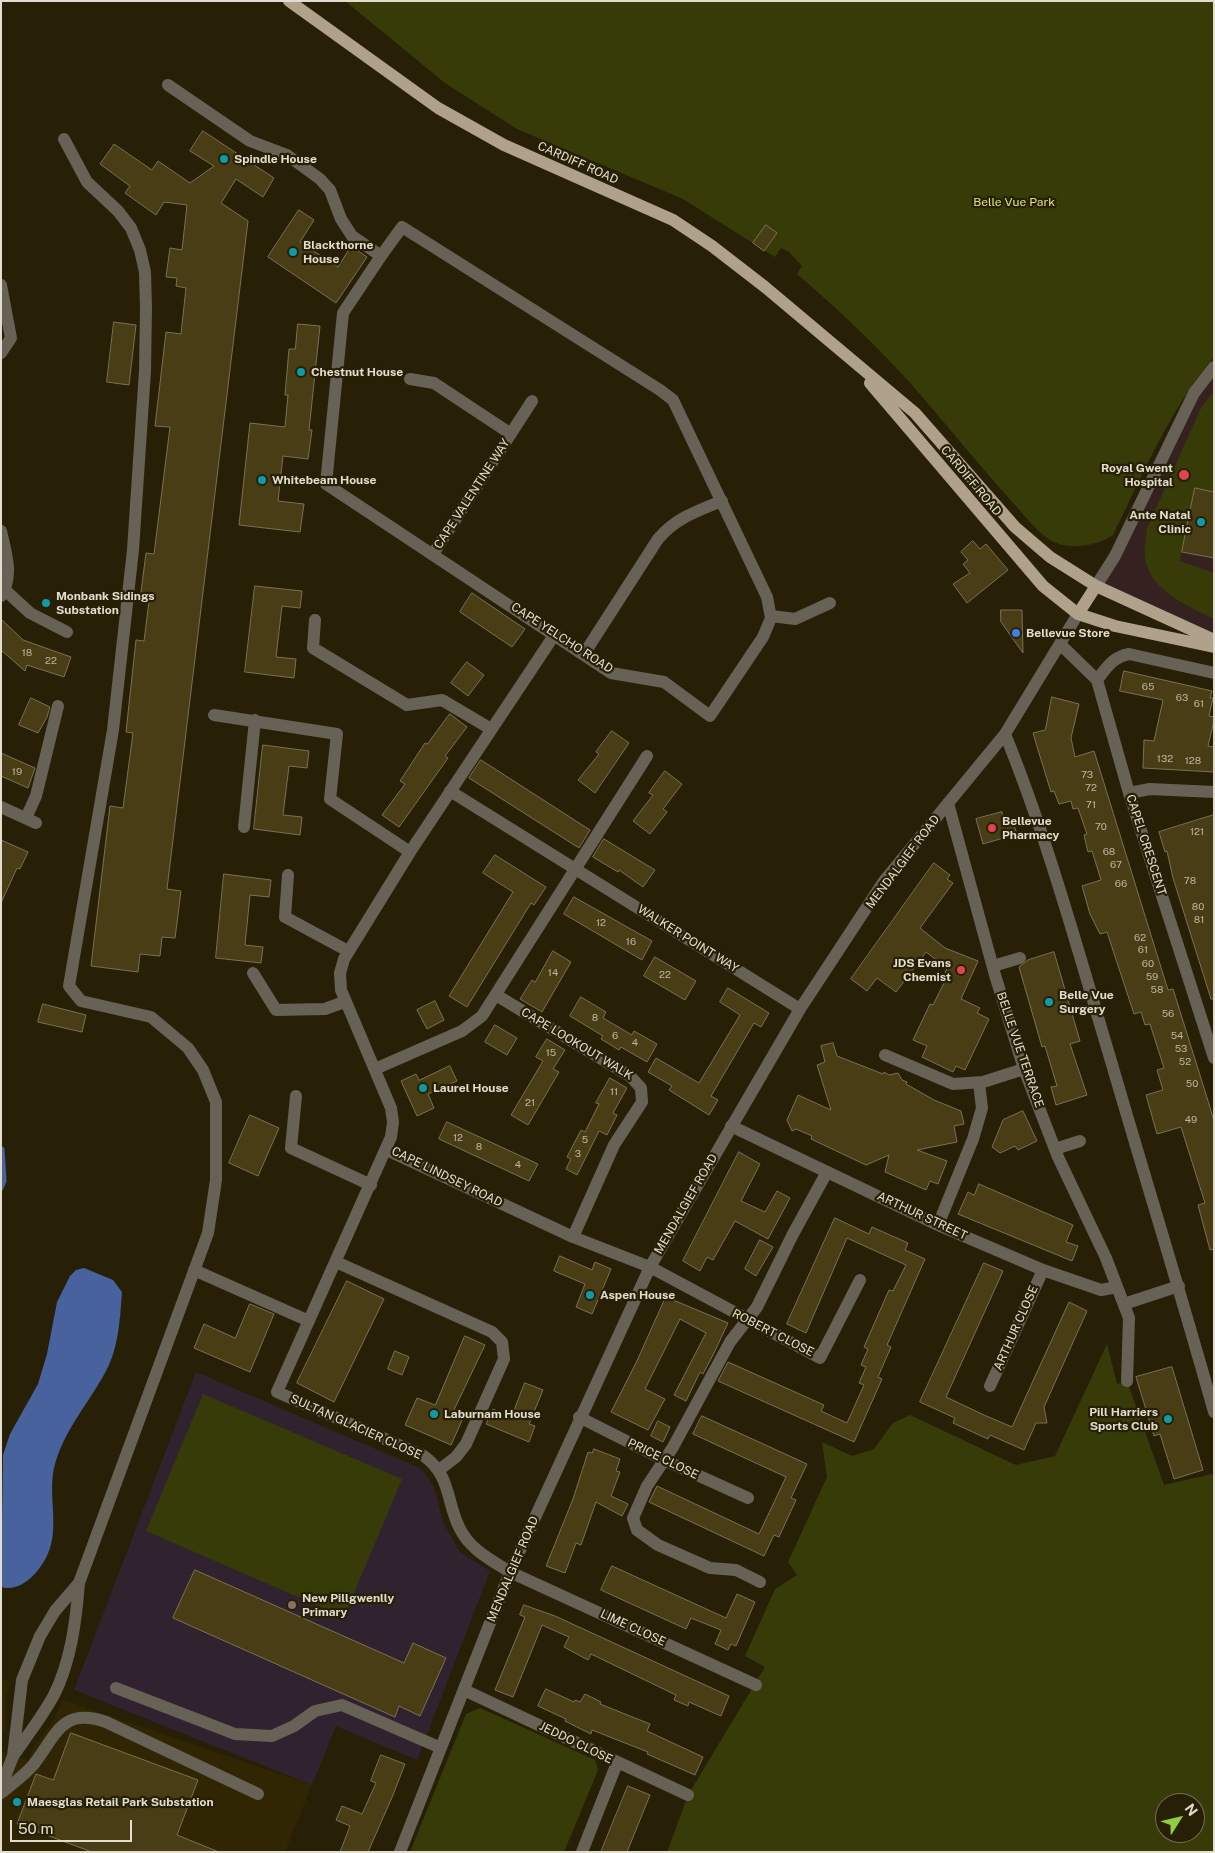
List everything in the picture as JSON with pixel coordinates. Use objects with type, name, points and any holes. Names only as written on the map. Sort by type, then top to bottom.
[{"type":"main road","name":"CARDIFF ROAD","points":[[289,1],[447,112],[504,145],[673,220],[766,287],[916,413],[1016,527],[1050,557],[1096,586],[1214,640]]},
{"type":"main road","name":"CARDIFF ROAD","points":[[849,358],[1043,586],[1078,614],[1115,626],[1214,647]]},
{"type":"main road","points":[[1078,614],[1096,586]]},
{"type":"street","points":[[168,85],[250,141],[287,155],[320,179],[330,190],[341,219],[352,236],[381,256]]},
{"type":"street","points":[[13,1756],[43,1715],[55,1693],[70,1649],[76,1620],[78,1583],[208,1233],[216,1180],[216,1102],[203,1070],[188,1048],[151,1017],[81,1001],[69,986],[113,730],[134,550],[145,371],[146,309],[145,272],[140,250],[131,228],[118,212],[87,182],[64,139]]},
{"type":"street","name":"CAPE YELCHO ROAD","points":[[402,227],[673,400],[722,501],[767,597],[771,616],[763,637],[710,716],[664,682],[611,673],[326,484],[343,312],[402,227]]},
{"type":"street","points":[[1,286],[11,338],[1,353]]},
{"type":"street","points":[[1096,586],[1115,556],[1194,393],[1214,367]]},
{"type":"street","name":"CAPE VALENTINE WAY","points":[[410,379],[434,383],[511,434]]},
{"type":"street","name":"CAPE VALENTINE WAY","points":[[433,554],[532,401]]},
{"type":"street","points":[[584,654],[669,526],[682,517],[722,501]]},
{"type":"street","points":[[1,531],[10,568],[3,593],[30,613],[67,632]]},
{"type":"street","points":[[771,616],[795,619],[830,603]]},
{"type":"street","name":"MENDALGIEF ROAD","points":[[400,1852],[510,1572],[579,1417],[650,1267],[800,1009],[884,881],[1005,734],[1078,614]]},
{"type":"street","points":[[315,620],[313,648],[407,705],[442,700],[491,729]]},
{"type":"street","name":"CAPE LINDSEY ROAD","points":[[554,634],[410,852],[348,951],[340,973],[344,1002],[391,1108],[393,1122],[387,1150],[573,1237],[650,1267]]},
{"type":"street","name":"CAPEL CRESCENT","points":[[1060,644],[1097,680],[1129,793],[1214,1058]]},
{"type":"street","points":[[1097,680],[1114,660],[1119,656],[1129,654],[1214,673]]},
{"type":"street","points":[[2,807],[31,820],[58,706]]},
{"type":"street","points":[[214,715],[337,734],[330,799],[410,852]]},
{"type":"street","points":[[244,827],[255,720]]},
{"type":"street","points":[[1005,734],[1028,793],[1179,1286],[1214,1412]]},
{"type":"street","points":[[375,1069],[472,1025],[482,1016],[647,756]]},
{"type":"street","points":[[1129,793],[1150,789],[1214,792]]},
{"type":"street","name":"WALKER POINT WAY","points":[[450,791],[800,1009]]},
{"type":"street","name":"BELLE VUE TERRACE","points":[[948,803],[992,966],[1024,1069],[1055,1149],[1130,1318],[1127,1381]]},
{"type":"street","points":[[288,875],[286,917],[348,951]]},
{"type":"street","points":[[992,966],[1020,958]]},
{"type":"street","points":[[253,973],[276,1010],[325,1009],[344,1002]]},
{"type":"street","name":"CAPE LOOKOUT WALK","points":[[496,995],[630,1076],[641,1088],[642,1102],[614,1144],[573,1237]]},
{"type":"street","points":[[885,1055],[953,1084],[979,1083],[1024,1069]]},
{"type":"street","points":[[938,1225],[973,1139],[982,1108],[979,1083]]},
{"type":"street","points":[[296,1096],[291,1148],[371,1185]]},
{"type":"street","name":"ARTHUR STREET","points":[[731,1126],[938,1225],[1043,1270],[1101,1290],[1117,1287]]},
{"type":"street","points":[[1055,1149],[1080,1141]]},
{"type":"street","name":"SULTAN GLACIER CLOSE","points":[[387,1150],[276,1392],[424,1456],[439,1470],[446,1485],[458,1526],[463,1534],[481,1554],[510,1572]]},
{"type":"street","points":[[760,1582],[736,1570],[710,1568],[658,1545],[637,1530],[633,1518],[653,1475],[673,1447],[730,1342],[757,1306],[827,1172]]},
{"type":"street","points":[[336,1262],[492,1332],[502,1342],[504,1359],[466,1444],[456,1457],[439,1470]]},
{"type":"street","name":"ROBERT CLOSE","points":[[650,1267],[745,1320],[820,1358],[860,1280]]},
{"type":"street","points":[[194,1270],[309,1321]]},
{"type":"street","name":"ARTHUR CLOSE","points":[[990,1386],[1043,1270]]},
{"type":"street","points":[[1124,1304],[1179,1286]]},
{"type":"street","name":"PRICE CLOSE","points":[[579,1417],[664,1460],[748,1498]]},
{"type":"street","name":"LIME CLOSE","points":[[510,1572],[756,1684]]},
{"type":"street","points":[[1,1787],[13,1756],[22,1680],[40,1636],[55,1611],[78,1583]]},
{"type":"street","points":[[116,1688],[235,1734],[272,1736],[294,1726],[315,1711],[342,1705],[441,1748]]},
{"type":"street","name":"JEDDO CLOSE","points":[[464,1690],[688,1795]]},
{"type":"street","points":[[1,1793],[33,1765],[60,1728],[70,1720],[83,1717],[106,1722],[258,1794]]},
{"type":"street","points":[[582,1852],[617,1763]]},
{"type":"shaded area","name":"Royal Gwent Hospital","points":[[1214,367],[1214,640],[1096,586]]},
{"type":"shaded area","name":"New Pillgwenlly Primary","points":[[196,1372],[422,1469],[434,1487],[443,1522],[460,1552],[490,1571],[417,1760],[336,1726],[312,1785],[74,1690]]},
{"type":"shaded area","points":[[1,1678],[11,1682],[6,1695],[5,1730],[1,1741]]},
{"type":"shaded area","points":[[63,1700],[312,1785],[285,1852],[1,1852],[1,1751],[28,1761],[34,1745],[49,1728]]},
{"type":"green space","name":"Belle Vue Park","points":[[345,1],[1214,1],[1214,357],[1198,377],[1171,420],[1113,535],[1087,545],[1059,544],[1046,537],[1030,522],[885,356],[797,274],[802,266],[789,252],[781,248],[775,257],[683,199],[517,129],[445,83]]},
{"type":"green space","points":[[1214,391],[1214,492],[1195,488],[1180,561],[1214,573],[1214,619],[1184,604],[1156,582],[1146,563],[1145,550],[1147,528],[1201,408]]},
{"type":"green space","points":[[1107,1344],[1117,1384],[1127,1381],[1164,1485],[1212,1474],[1214,1477],[1214,1852],[667,1852],[688,1795],[765,1667],[745,1656],[775,1589],[797,1575],[788,1562],[827,1477],[822,1442],[852,1456],[874,1449],[893,1423],[910,1415],[1016,1465],[1055,1456]]},
{"type":"green space","points":[[203,1394],[402,1479],[344,1617],[146,1531]]},
{"type":"green space","points":[[480,1708],[595,1760],[598,1770],[564,1852],[410,1852],[466,1714]]},
{"type":"water","points":[[84,1268],[113,1280],[122,1292],[114,1352],[106,1371],[70,1429],[58,1455],[52,1478],[52,1541],[46,1558],[37,1572],[24,1583],[9,1588],[1,1587],[3,1455],[10,1434],[38,1384],[47,1354],[57,1302],[70,1276],[76,1270]]},
{"type":"building","points":[[203,131],[274,178],[263,197],[236,179],[221,203],[248,221],[167,889],[181,891],[175,938],[162,937],[160,956],[140,954],[138,972],[91,966],[110,806],[123,808],[133,733],[126,732],[136,640],[144,641],[149,601],[140,600],[146,553],[154,554],[170,427],[155,426],[166,332],[181,334],[186,288],[176,286],[177,278],[166,277],[170,248],[182,250],[187,205],[164,202],[156,215],[125,193],[130,186],[100,164],[114,144],[152,170],[158,161],[190,183],[214,166],[190,151]]},
{"type":"building","name":"Blackthorne House","points":[[299,210],[314,220],[300,242],[338,267],[351,246],[367,257],[336,303],[268,257]]},
{"type":"building","points":[[766,225],[777,233],[764,251],[753,243]]},
{"type":"building","points":[[114,322],[136,325],[129,385],[107,382]]},
{"type":"building","name":"Whitebeam House","points":[[298,324],[320,326],[309,430],[312,430],[308,459],[283,456],[278,501],[304,504],[300,532],[239,525],[250,423],[285,427],[288,395],[285,395],[289,349],[295,349]]},
{"type":"building","name":"Ante Natal Clinic","points":[[1195,488],[1214,492],[1214,558],[1182,552]]},
{"type":"building","points":[[973,541],[980,549],[986,544],[1008,570],[967,603],[953,584],[970,573],[963,564],[968,560],[961,552]]},
{"type":"building","points":[[255,586],[302,591],[300,608],[282,606],[276,657],[296,659],[294,678],[245,672]]},
{"type":"building","points":[[472,593],[525,629],[512,647],[460,612]]},
{"type":"building","name":"Bellevue Store","points":[[1001,610],[1022,610],[1023,653],[1001,622]]},
{"type":"building","points":[[1,619],[23,640],[71,657],[64,677],[27,665],[25,671],[1,650]]},
{"type":"building","points":[[467,662],[484,675],[468,696],[451,683]]},
{"type":"building","points":[[1124,671],[1212,691],[1210,698],[1213,698],[1209,716],[1214,717],[1214,721],[1208,746],[1214,747],[1214,772],[1143,768],[1144,740],[1154,741],[1163,700],[1120,691]]},
{"type":"building","points":[[1052,697],[1079,704],[1071,738],[1075,757],[1094,751],[1168,990],[1173,989],[1214,1121],[1214,1249],[1210,1250],[1198,1205],[1205,1203],[1181,1127],[1157,1134],[1146,1095],[1163,1090],[1157,1070],[1164,1068],[1150,1024],[1145,1025],[1141,1012],[1134,1014],[1107,932],[1100,934],[1090,914],[1082,886],[1101,880],[1092,851],[1088,852],[1084,835],[1087,834],[1078,808],[1073,809],[1071,801],[1059,804],[1054,791],[1051,792],[1033,733],[1045,730]]},
{"type":"building","points":[[31,698],[50,707],[38,733],[19,725]]},
{"type":"building","points":[[450,714],[467,727],[445,756],[448,758],[399,827],[382,815],[405,784],[400,781],[425,743],[427,744]]},
{"type":"building","points":[[612,731],[629,743],[595,793],[578,780],[599,754],[596,752]]},
{"type":"building","points":[[263,745],[309,751],[307,768],[289,766],[283,815],[302,817],[300,835],[254,829]]},
{"type":"building","points":[[1,753],[35,768],[28,788],[1,776]]},
{"type":"building","points":[[481,760],[590,830],[579,848],[469,778]]},
{"type":"building","points":[[665,771],[682,784],[663,809],[667,812],[650,834],[633,821],[653,795],[649,793]]},
{"type":"building","name":"Bellevue Pharmacy","points":[[1002,812],[1004,822],[1012,820],[1017,834],[983,844],[976,819]]},
{"type":"building","points":[[1214,815],[1214,999],[1211,999],[1173,878],[1167,851],[1165,852],[1159,832]]},
{"type":"building","points":[[604,839],[655,870],[643,887],[619,870],[618,872],[593,857]]},
{"type":"building","points":[[1,840],[28,852],[20,869],[17,868],[1,903]]},
{"type":"building","points":[[495,855],[546,887],[534,905],[531,903],[467,1007],[449,996],[513,892],[483,873]]},
{"type":"building","points":[[934,863],[950,875],[947,879],[953,883],[920,928],[945,948],[978,961],[961,999],[980,1008],[977,1013],[989,1019],[965,1070],[956,1066],[953,1072],[922,1057],[927,1046],[913,1040],[930,1004],[933,1005],[946,979],[943,978],[947,968],[926,952],[896,992],[877,978],[867,991],[851,979]]},
{"type":"building","points":[[224,874],[271,880],[269,897],[250,895],[245,945],[263,947],[261,963],[216,958]]},
{"type":"building","points":[[574,897],[652,941],[642,960],[564,914]]},
{"type":"building","points":[[553,951],[571,962],[542,1012],[520,999],[532,980],[535,982]]},
{"type":"building","name":"Belle Vue Surgery","points":[[1054,952],[1080,1041],[1070,1044],[1087,1095],[1056,1105],[1051,1087],[1057,1086],[1045,1046],[1042,1047],[1019,967],[1028,960]]},
{"type":"building","points":[[655,957],[696,981],[685,1000],[644,976]]},
{"type":"building","points":[[728,988],[769,1013],[761,1027],[754,1023],[711,1096],[718,1100],[709,1115],[669,1090],[672,1086],[648,1072],[656,1058],[699,1083],[740,1015],[720,1002]]},
{"type":"building","points":[[581,997],[606,1012],[603,1018],[632,1035],[634,1031],[657,1044],[647,1062],[621,1047],[619,1050],[601,1039],[603,1036],[570,1016]]},
{"type":"building","points":[[435,1001],[444,1020],[427,1029],[417,1010]]},
{"type":"building","points":[[43,1004],[86,1015],[82,1032],[38,1022]]},
{"type":"building","points":[[495,1025],[517,1038],[507,1055],[485,1042]]},
{"type":"building","points":[[547,1039],[565,1050],[553,1069],[559,1072],[528,1125],[511,1115],[543,1061],[536,1057]]},
{"type":"building","points":[[833,1043],[837,1056],[883,1074],[884,1072],[889,1075],[898,1073],[902,1080],[907,1082],[906,1084],[934,1100],[961,1111],[964,1124],[954,1126],[957,1142],[917,1150],[947,1161],[938,1184],[930,1181],[926,1190],[885,1172],[889,1155],[866,1165],[811,1139],[812,1136],[796,1129],[792,1131],[787,1120],[798,1095],[831,1110],[817,1065],[825,1062],[821,1046]]},
{"type":"building","name":"Laurel House","points":[[450,1066],[457,1081],[428,1094],[434,1108],[417,1116],[401,1081],[416,1074],[419,1080]]},
{"type":"building","points":[[610,1078],[627,1088],[613,1113],[617,1115],[607,1135],[599,1131],[577,1175],[566,1169],[571,1159],[567,1157],[581,1130],[585,1132],[599,1104],[596,1103]]},
{"type":"building","points":[[1023,1111],[1037,1141],[1018,1150],[1015,1146],[1000,1153],[992,1147],[1003,1120]]},
{"type":"building","points":[[250,1115],[279,1128],[258,1176],[229,1163]]},
{"type":"building","points":[[447,1122],[538,1164],[529,1181],[439,1139]]},
{"type":"building","points":[[739,1152],[760,1164],[741,1201],[765,1212],[777,1191],[790,1198],[768,1239],[735,1221],[713,1260],[707,1257],[700,1271],[683,1261]]},
{"type":"building","points":[[979,1184],[1073,1225],[1066,1242],[1078,1246],[1072,1261],[958,1214],[968,1192],[974,1195]]},
{"type":"building","points":[[835,1218],[869,1234],[872,1227],[908,1243],[905,1250],[925,1259],[887,1345],[891,1347],[878,1377],[882,1379],[854,1442],[718,1381],[728,1362],[824,1405],[821,1411],[847,1423],[864,1385],[859,1383],[866,1367],[861,1365],[868,1349],[864,1347],[889,1290],[893,1291],[906,1265],[847,1238],[806,1333],[787,1324]]},
{"type":"building","points":[[760,1240],[773,1247],[756,1276],[745,1269]]},
{"type":"building","name":"Aspen House","points":[[560,1256],[592,1270],[595,1262],[611,1269],[592,1314],[576,1307],[585,1284],[554,1271]]},
{"type":"building","points":[[984,1263],[1003,1271],[946,1397],[984,1415],[1012,1427],[1069,1302],[1087,1311],[1044,1407],[1047,1423],[1036,1423],[1024,1450],[990,1435],[988,1439],[953,1423],[955,1418],[920,1402]]},
{"type":"building","points":[[347,1281],[384,1299],[334,1402],[297,1383]]},
{"type":"building","points":[[666,1297],[728,1323],[703,1374],[700,1372],[686,1401],[674,1395],[706,1333],[680,1319],[645,1389],[665,1399],[648,1430],[611,1412]]},
{"type":"building","points":[[250,1304],[274,1314],[250,1372],[194,1348],[204,1324],[235,1338]]},
{"type":"building","name":"Laburnam House","points":[[465,1336],[485,1345],[453,1412],[464,1416],[451,1445],[405,1425],[417,1398],[435,1405]]},
{"type":"building","points":[[395,1351],[409,1357],[402,1375],[388,1369]]},
{"type":"building","name":"Pill Harriers Sports Club","points":[[1172,1367],[1203,1470],[1174,1479],[1160,1434],[1154,1436],[1136,1377]]},
{"type":"building","points":[[525,1383],[543,1390],[529,1424],[535,1426],[529,1442],[486,1424],[493,1409],[511,1417]]},
{"type":"building","points":[[702,1416],[807,1464],[791,1498],[796,1500],[779,1537],[774,1535],[764,1556],[649,1502],[657,1486],[759,1534],[786,1477],[693,1434]]},
{"type":"building","points":[[658,1421],[670,1427],[663,1442],[651,1436]]},
{"type":"building","points":[[594,1449],[620,1459],[616,1471],[620,1472],[611,1496],[628,1504],[622,1516],[596,1502],[581,1545],[576,1543],[565,1573],[546,1566],[573,1499],[588,1452],[592,1453]]},
{"type":"building","points":[[612,1566],[726,1618],[737,1594],[755,1602],[736,1646],[731,1644],[728,1650],[715,1644],[721,1630],[691,1618],[686,1629],[601,1590]]},
{"type":"building","points":[[195,1570],[404,1663],[413,1643],[446,1658],[420,1716],[399,1706],[395,1717],[173,1618]]},
{"type":"building","points":[[524,1605],[555,1616],[729,1696],[721,1716],[689,1702],[688,1706],[674,1700],[676,1695],[591,1654],[588,1660],[564,1647],[569,1637],[542,1625],[513,1697],[495,1690],[525,1617],[520,1615]]},
{"type":"building","points":[[546,1689],[574,1702],[575,1700],[580,1702],[585,1694],[601,1702],[600,1704],[650,1724],[647,1731],[703,1757],[695,1775],[647,1754],[648,1752],[592,1730],[591,1734],[565,1721],[566,1719],[538,1706]]},
{"type":"building","points":[[71,1733],[198,1780],[177,1835],[219,1852],[92,1852],[17,1824],[36,1774],[53,1780]]},
{"type":"building","points":[[381,1755],[405,1764],[393,1795],[368,1852],[340,1852],[350,1826],[336,1820],[342,1806],[362,1814],[376,1783],[371,1781]]},
{"type":"building","points":[[628,1786],[650,1795],[627,1852],[601,1852]]},
{"type":"waterway","points":[[1,1188],[4,1181],[2,1149]]},
{"type":"place","name":"Spindle House","points":[[224,159]]},
{"type":"place","name":"Blackthorne House","points":[[293,252]]},
{"type":"place","name":"Chestnut House","points":[[301,372]]},
{"type":"place","name":"Royal Gwent Hospital","points":[[1184,475]]},
{"type":"place","name":"Whitebeam House","points":[[262,480]]},
{"type":"place","name":"Ante Natal Clinic","points":[[1201,522]]},
{"type":"place","name":"Monbank Sidings Substation","points":[[46,603]]},
{"type":"place","name":"Bellevue Store","points":[[1016,633]]},
{"type":"place","name":"Bellevue Pharmacy","points":[[992,828]]},
{"type":"place","name":"JDS Evans Chemist","points":[[961,970]]},
{"type":"place","name":"Belle Vue Surgery","points":[[1049,1002]]},
{"type":"place","name":"Laurel House","points":[[423,1088]]},
{"type":"place","name":"Aspen House","points":[[590,1295]]},
{"type":"place","name":"Laburnam House","points":[[434,1414]]},
{"type":"place","name":"Pill Harriers Sports Club","points":[[1168,1419]]},
{"type":"place","name":"New Pillgwenlly Primary","points":[[292,1605]]},
{"type":"place","name":"Maesglas Retail Park Substation","points":[[17,1802]]}]
